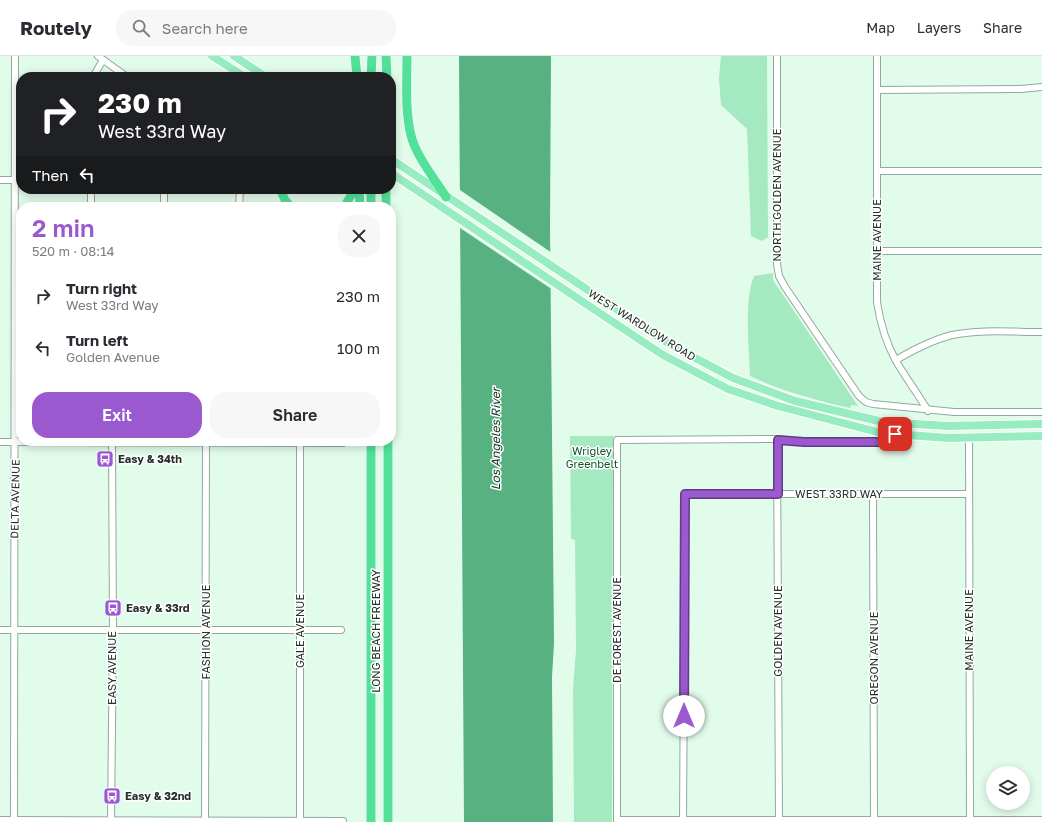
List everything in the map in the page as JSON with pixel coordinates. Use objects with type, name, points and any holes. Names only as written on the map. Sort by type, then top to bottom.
[{"type":"highway","points":[[355,56],[357,72]]},
{"type":"highway","points":[[372,56],[372,72]]},
{"type":"highway","points":[[407,56],[409,124],[415,147],[446,197]]},
{"type":"highway","points":[[386,72],[387,58]]},
{"type":"highway","name":"LONG BEACH FREEWAY","points":[[371,446],[371,822]]},
{"type":"highway","name":"LONG BEACH FREEWAY","points":[[388,446],[388,822]]},
{"type":"main road","points":[[212,56],[237,72]]},
{"type":"main road","points":[[234,56],[258,72]]},
{"type":"main road","name":"WEST WARDLOW ROAD","points":[[396,162],[604,303],[669,344],[733,378],[795,401],[883,422],[948,426],[1042,424]]},
{"type":"main road","name":"WEST WARDLOW ROAD","points":[[396,176],[663,355],[728,388],[778,406],[882,433],[948,438],[1042,436]]},
{"type":"street","name":"DELTA AVENUE","points":[[15,56],[16,180]]},
{"type":"street","name":"NORTH GOLDEN AVENUE","points":[[777,56],[777,264],[779,276],[859,396],[866,402],[878,405],[928,411]]},
{"type":"street","name":"MAINE AVENUE","points":[[877,56],[876,251],[877,302],[879,317],[889,346],[896,360],[928,411]]},
{"type":"street","points":[[95,72],[100,58],[120,72]]},
{"type":"street","points":[[877,90],[1021,89],[1042,87]]},
{"type":"street","points":[[877,171],[1042,170]]},
{"type":"street","points":[[0,180],[16,180]]},
{"type":"street","points":[[876,251],[1042,251]]},
{"type":"street","points":[[896,360],[912,350],[952,335],[974,332],[1042,332]]},
{"type":"street","points":[[928,411],[1042,412]]},
{"type":"street","name":"DELTA AVENUE","points":[[14,821],[13,630],[16,415]]},
{"type":"street","points":[[778,440],[804,442],[881,442],[895,434]]},
{"type":"street","name":"MAINE AVENUE","points":[[969,437],[970,821]]},
{"type":"street","name":"DE FOREST AVENUE","points":[[683,821],[617,820],[617,440],[778,440]]},
{"type":"street","name":"GOLDEN AVENUE","points":[[778,440],[779,821]]},
{"type":"street","points":[[0,442],[15,442]]},
{"type":"street","name":"EASY AVENUE","points":[[111,821],[113,630],[112,446]]},
{"type":"street","name":"FASHION AVENUE","points":[[205,821],[206,446]]},
{"type":"street","name":"GALE AVENUE","points":[[300,446],[300,821]]},
{"type":"street","name":"WEST 33RD WAY","points":[[683,821],[685,494],[969,494]]},
{"type":"street","name":"OREGON AVENUE","points":[[873,494],[874,821]]},
{"type":"street","points":[[0,630],[341,630]]},
{"type":"street","points":[[0,820],[343,821]]},
{"type":"street","points":[[683,821],[1042,820]]},
{"type":"green space","points":[[721,56],[767,56],[768,237],[762,241],[751,236],[747,129],[721,105],[719,78]]},
{"type":"green space","points":[[773,273],[773,280],[858,406],[851,405],[850,408],[786,391],[750,376],[748,311],[751,286],[754,276]]},
{"type":"green space","name":"Wrigley Greenbelt","points":[[570,436],[613,436],[612,822],[574,822],[573,689],[576,650],[575,540],[571,539]]},
{"type":"water","name":"Los Angeles River","points":[[459,56],[551,56],[550,226],[554,643],[552,677],[553,822],[464,822]]},
{"type":"pier","points":[[457,188],[552,253],[553,290],[457,226]]},
{"type":"place","name":"Easy & 34th","points":[[105,459]]},
{"type":"place","name":"Easy & 33rd","points":[[113,608]]},
{"type":"place","name":"Easy & 32nd","points":[[112,796]]},
{"type":"route","points":[[684,716],[685,494],[778,494],[778,440],[804,442],[881,442],[895,434]]}]
